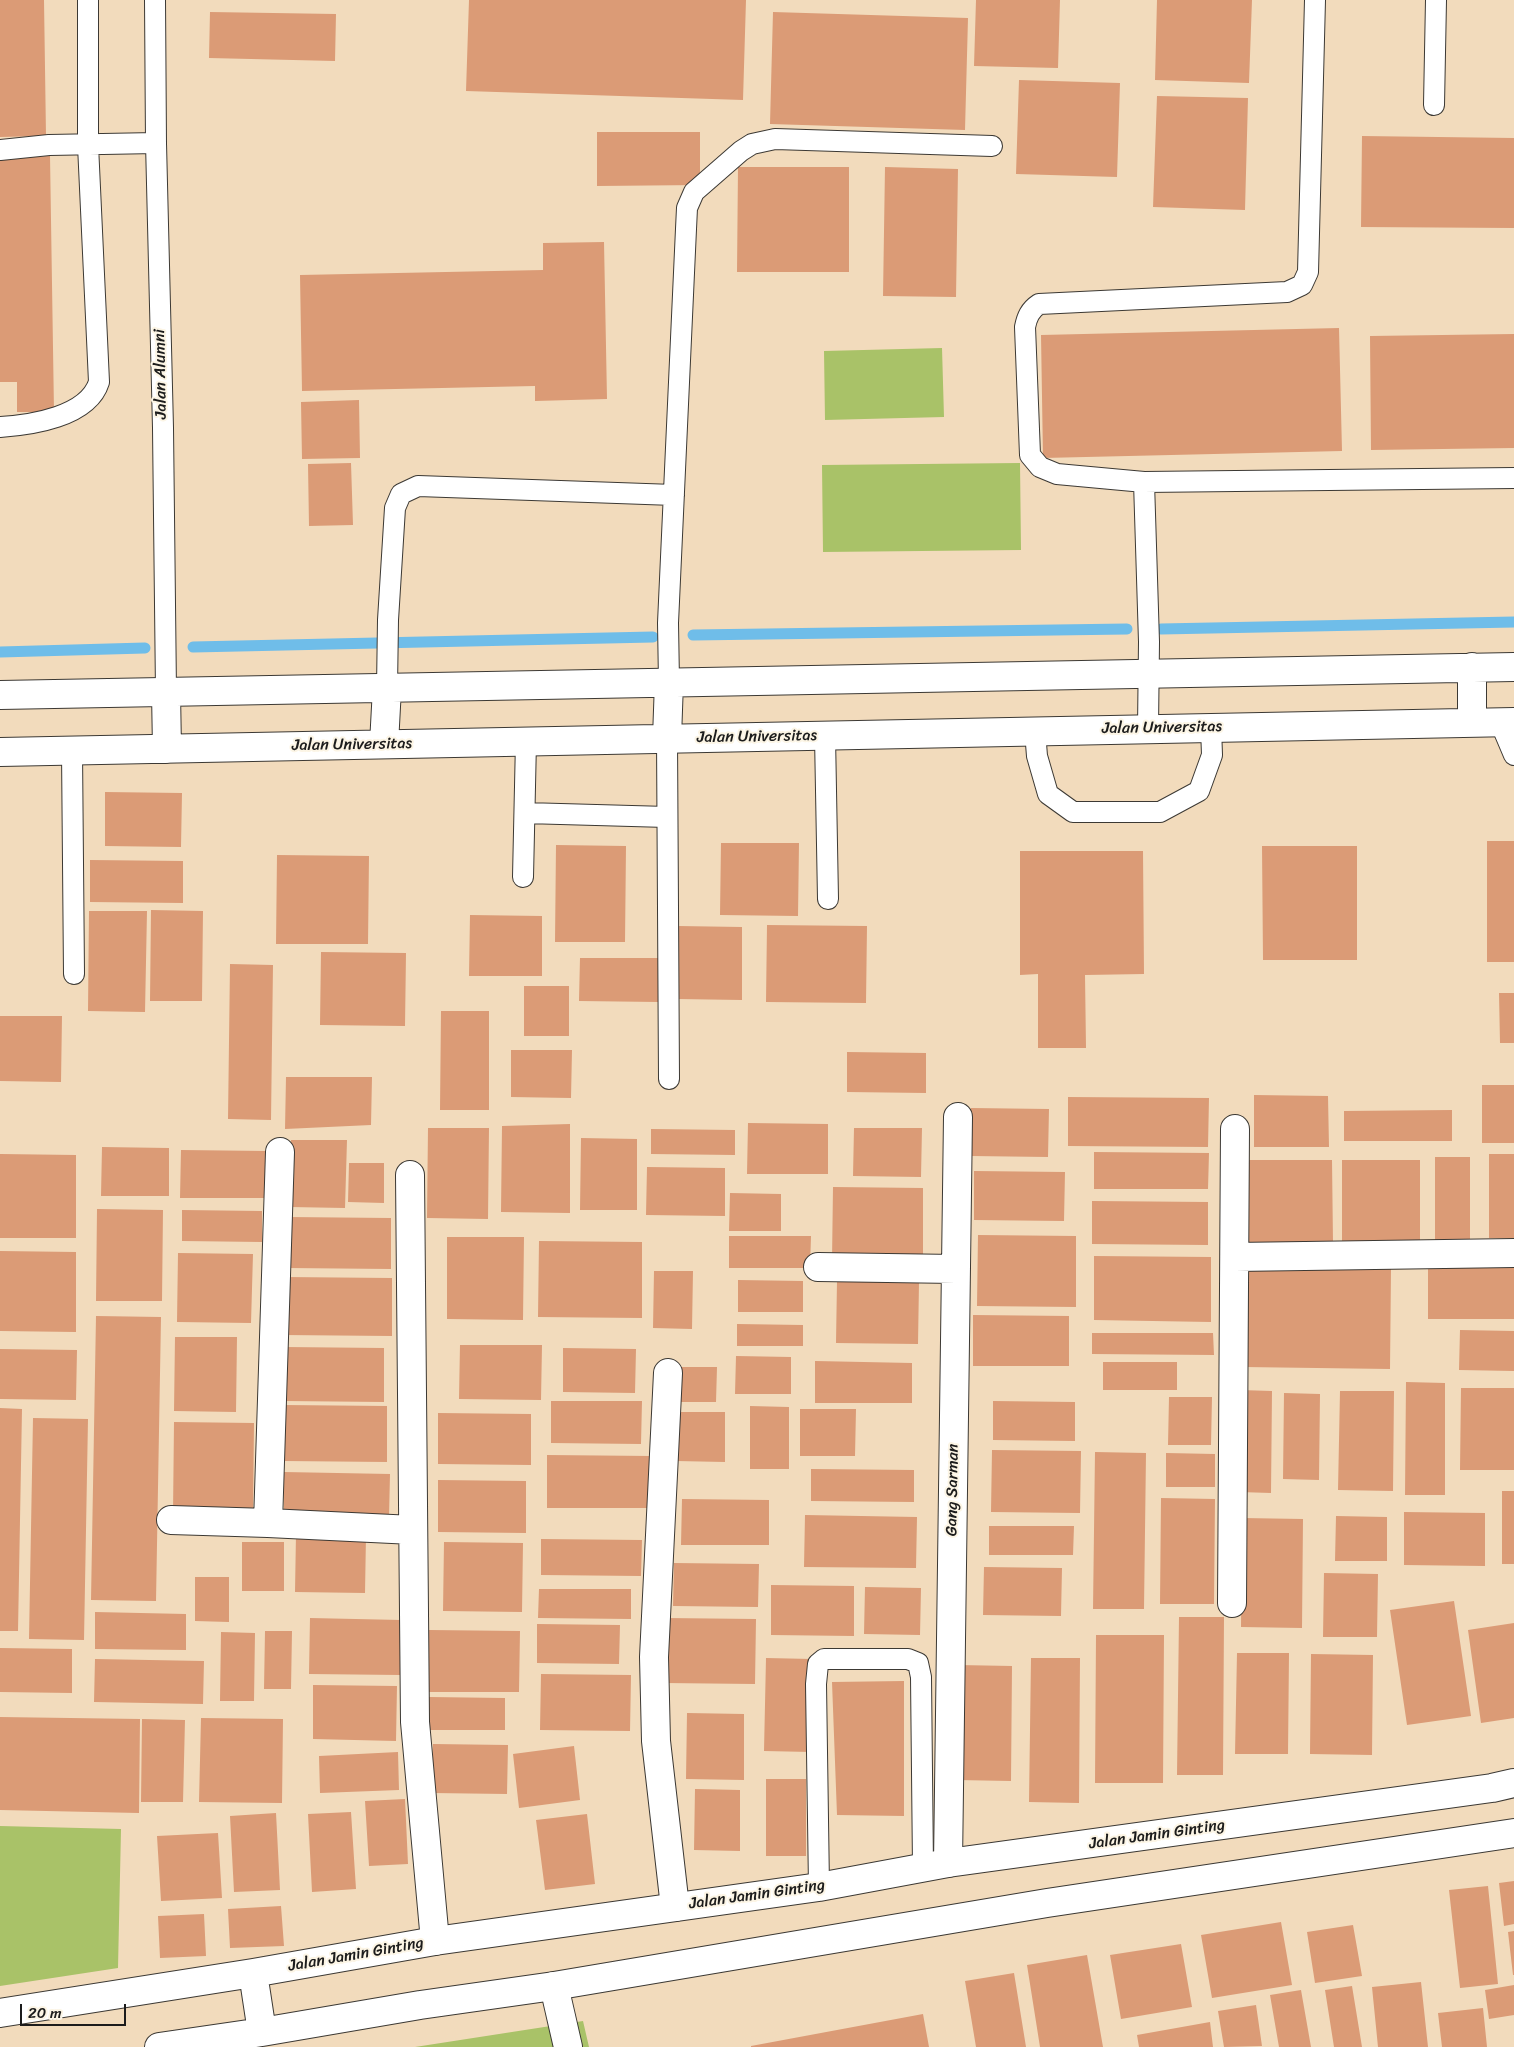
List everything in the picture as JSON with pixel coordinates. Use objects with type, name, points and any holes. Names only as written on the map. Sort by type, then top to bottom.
[{"type":"street","points":[[0,695],[1514,667]]},
{"type":"street","points":[[1472,668],[1472,723]]},
{"type":"street","points":[[667,738],[669,682]]},
{"type":"street","points":[[384,744],[388,688]]},
{"type":"street","name":"Jalan Alumni","points":[[166,692],[166,749]]},
{"type":"street","name":"Jalan Universitas","points":[[0,752],[1507,722]]},
{"type":"street","name":"Gang Sarman","points":[[936,1865],[956,1269],[958,1117]]},
{"type":"street","points":[[1232,1603],[1235,1129]]},
{"type":"street","points":[[268,1523],[280,1152]]},
{"type":"street","points":[[410,1175],[415,1722],[435,1941]]},
{"type":"street","points":[[1235,1257],[1514,1253]]},
{"type":"street","points":[[818,1267],[956,1269]]},
{"type":"street","points":[[668,1373],[654,1657],[656,1741],[675,1907]]},
{"type":"street","points":[[171,1520],[413,1530]]},
{"type":"street","name":"Jalan Jamin Ginting","points":[[0,2013],[253,1973],[435,1941],[819,1888],[936,1865],[1514,1783]]},
{"type":"street","points":[[159,2047],[262,2032],[420,2005],[554,1986],[1047,1903],[1514,1833]]},
{"type":"street","points":[[253,1973],[262,2032]]},
{"type":"street","points":[[554,1986],[568,2047]]},
{"type":"lane","points":[[0,427],[20,425],[63,415],[89,399],[96,390],[99,376],[88,144],[88,0]]},
{"type":"lane","name":"Jalan Alumni","points":[[155,0],[166,692]]},
{"type":"lane","points":[[1315,0],[1308,272],[1302,285],[1287,292],[1039,304],[1032,308],[1027,317],[1025,327],[1030,455],[1040,467],[1057,474],[1144,482],[1514,478]]},
{"type":"lane","points":[[1434,105],[1436,0]]},
{"type":"lane","points":[[669,682],[668,623],[687,208],[694,192],[740,151],[752,144],[775,139],[992,146]]},
{"type":"lane","points":[[0,150],[48,145],[156,143]]},
{"type":"lane","points":[[1144,482],[1149,674],[1148,728]]},
{"type":"lane","points":[[388,688],[388,627],[395,508],[402,494],[418,486],[674,495]]},
{"type":"lane","points":[[1507,722],[1514,755]]},
{"type":"lane","points":[[1035,732],[1036,756],[1048,794],[1073,812],[1160,812],[1199,791],[1212,755],[1211,727]]},
{"type":"lane","points":[[825,736],[828,899]]},
{"type":"lane","points":[[667,738],[670,1079]]},
{"type":"lane","points":[[523,877],[526,741]]},
{"type":"lane","points":[[72,751],[74,974]]},
{"type":"lane","points":[[525,813],[667,818]]},
{"type":"lane","points":[[819,1888],[816,1684],[818,1664],[824,1659],[908,1659],[918,1663],[921,1677],[936,1865]]},
{"type":"green space","points":[[942,348],[944,417],[825,420],[824,351]]},
{"type":"green space","points":[[1020,463],[1021,550],[823,552],[822,465]]},
{"type":"green space","points":[[0,1826],[121,1829],[118,1968],[0,1986]]},
{"type":"green space","points":[[583,2021],[589,2047],[415,2047]]},
{"type":"building","points":[[0,0],[44,0],[46,136],[0,137]]},
{"type":"building","points":[[469,0],[746,0],[743,100],[466,91]]},
{"type":"building","points":[[976,0],[1060,0],[1058,68],[974,66]]},
{"type":"building","points":[[1157,0],[1252,0],[1249,83],[1155,80]]},
{"type":"building","points":[[210,12],[336,14],[335,61],[209,58]]},
{"type":"building","points":[[773,12],[968,18],[965,130],[770,124]]},
{"type":"building","points":[[1019,80],[1120,83],[1117,177],[1016,174]]},
{"type":"building","points":[[1157,96],[1248,98],[1245,210],[1153,207]]},
{"type":"building","points":[[597,132],[700,132],[700,185],[597,186]]},
{"type":"building","points":[[1362,136],[1514,138],[1514,228],[1361,227]]},
{"type":"building","points":[[50,156],[54,412],[17,412],[17,382],[0,382],[0,157]]},
{"type":"building","points":[[738,167],[849,167],[849,272],[737,272]]},
{"type":"building","points":[[885,167],[958,169],[956,297],[883,296]]},
{"type":"building","points":[[604,242],[607,399],[535,401],[535,386],[302,391],[300,275],[543,270],[543,243]]},
{"type":"building","points":[[1339,328],[1342,451],[1043,458],[1041,335]]},
{"type":"building","points":[[1514,334],[1514,448],[1371,450],[1370,336]]},
{"type":"building","points":[[359,400],[360,458],[302,459],[301,402]]},
{"type":"building","points":[[351,463],[353,525],[309,526],[308,464]]},
{"type":"building","points":[[105,792],[182,793],[181,847],[105,846]]},
{"type":"building","points":[[1487,841],[1514,841],[1514,962],[1487,962]]},
{"type":"building","points":[[721,843],[799,843],[798,916],[720,915]]},
{"type":"building","points":[[556,845],[626,846],[625,942],[555,942]]},
{"type":"building","points":[[1262,846],[1357,846],[1357,960],[1263,960]]},
{"type":"building","points":[[1020,851],[1143,851],[1144,974],[1085,975],[1086,1048],[1038,1048],[1038,974],[1020,975]]},
{"type":"building","points":[[277,855],[369,856],[368,944],[276,944]]},
{"type":"building","points":[[90,860],[183,861],[183,903],[90,902]]},
{"type":"building","points":[[151,910],[203,911],[202,1001],[150,1001]]},
{"type":"building","points":[[89,911],[147,911],[145,1012],[88,1011]]},
{"type":"building","points":[[470,915],[542,916],[542,976],[469,976]]},
{"type":"building","points":[[767,925],[867,926],[866,1003],[766,1002]]},
{"type":"building","points":[[678,926],[742,927],[742,1000],[677,999]]},
{"type":"building","points":[[321,952],[406,953],[405,1026],[320,1025]]},
{"type":"building","points":[[580,958],[659,958],[658,1002],[579,1001]]},
{"type":"building","points":[[230,964],[273,965],[271,1120],[228,1119]]},
{"type":"building","points":[[524,986],[569,986],[569,1036],[524,1036]]},
{"type":"building","points":[[1499,993],[1514,993],[1514,1043],[1500,1043]]},
{"type":"building","points":[[441,1011],[489,1011],[489,1110],[440,1110]]},
{"type":"building","points":[[0,1016],[62,1016],[61,1082],[0,1081]]},
{"type":"building","points":[[511,1050],[572,1050],[571,1098],[511,1097]]},
{"type":"building","points":[[847,1052],[926,1053],[926,1093],[847,1092]]},
{"type":"building","points":[[286,1077],[372,1077],[371,1125],[285,1129]]},
{"type":"building","points":[[1482,1085],[1514,1085],[1514,1143],[1482,1143]]},
{"type":"building","points":[[1254,1095],[1328,1096],[1329,1147],[1254,1147]]},
{"type":"building","points":[[1068,1097],[1209,1098],[1208,1147],[1068,1146]]},
{"type":"building","points":[[971,1108],[1049,1109],[1048,1157],[971,1156]]},
{"type":"building","points":[[1452,1110],[1452,1141],[1344,1141],[1344,1111]]},
{"type":"building","points":[[748,1123],[828,1124],[828,1174],[747,1174]]},
{"type":"building","points":[[570,1124],[570,1213],[501,1212],[502,1126]]},
{"type":"building","points":[[428,1128],[489,1128],[488,1219],[427,1218]]},
{"type":"building","points":[[854,1128],[922,1128],[921,1177],[853,1176]]},
{"type":"building","points":[[651,1129],[735,1130],[735,1155],[651,1154]]},
{"type":"building","points":[[581,1138],[637,1139],[637,1210],[580,1210]]},
{"type":"building","points":[[291,1140],[347,1140],[345,1208],[290,1207]]},
{"type":"building","points":[[102,1147],[169,1148],[169,1196],[101,1196]]},
{"type":"building","points":[[181,1150],[267,1151],[267,1198],[180,1198]]},
{"type":"building","points":[[1094,1152],[1209,1153],[1208,1189],[1094,1189]]},
{"type":"building","points":[[0,1154],[76,1155],[76,1238],[0,1238]]},
{"type":"building","points":[[1489,1154],[1514,1154],[1514,1238],[1489,1238]]},
{"type":"building","points":[[1435,1157],[1470,1157],[1470,1246],[1435,1246]]},
{"type":"building","points":[[1243,1160],[1332,1160],[1333,1243],[1243,1243]]},
{"type":"building","points":[[1342,1160],[1420,1160],[1420,1242],[1342,1242]]},
{"type":"building","points":[[349,1163],[384,1163],[384,1203],[348,1202]]},
{"type":"building","points":[[647,1167],[725,1168],[725,1216],[646,1215]]},
{"type":"building","points":[[974,1171],[1065,1172],[1064,1221],[974,1220]]},
{"type":"building","points":[[833,1187],[923,1188],[923,1262],[832,1261]]},
{"type":"building","points":[[730,1193],[781,1194],[781,1231],[729,1231]]},
{"type":"building","points":[[1092,1201],[1208,1202],[1208,1245],[1092,1244]]},
{"type":"building","points":[[97,1209],[163,1210],[162,1301],[96,1301]]},
{"type":"building","points":[[182,1210],[262,1211],[262,1242],[182,1241]]},
{"type":"building","points":[[288,1217],[391,1218],[391,1269],[288,1268]]},
{"type":"building","points":[[978,1235],[1076,1236],[1076,1307],[977,1306]]},
{"type":"building","points":[[729,1236],[811,1236],[810,1268],[729,1268]]},
{"type":"building","points":[[447,1237],[524,1237],[523,1320],[447,1319]]},
{"type":"building","points":[[539,1241],[642,1242],[642,1318],[538,1317]]},
{"type":"building","points":[[0,1251],[76,1252],[76,1332],[0,1331]]},
{"type":"building","points":[[178,1253],[253,1254],[251,1323],[177,1322]]},
{"type":"building","points":[[1094,1256],[1211,1257],[1211,1322],[1094,1320]]},
{"type":"building","points":[[1428,1264],[1514,1265],[1514,1319],[1428,1319]]},
{"type":"building","points":[[1245,1268],[1391,1269],[1390,1369],[1244,1367]]},
{"type":"building","points":[[654,1271],[693,1271],[692,1329],[653,1328]]},
{"type":"building","points":[[284,1277],[392,1278],[392,1336],[283,1335]]},
{"type":"building","points":[[738,1280],[803,1281],[803,1312],[738,1312]]},
{"type":"building","points":[[837,1281],[919,1282],[918,1344],[836,1343]]},
{"type":"building","points":[[973,1315],[1069,1316],[1069,1366],[973,1366]]},
{"type":"building","points":[[96,1316],[161,1317],[156,1601],[91,1600]]},
{"type":"building","points":[[737,1324],[803,1325],[803,1346],[737,1346]]},
{"type":"building","points":[[1460,1330],[1514,1331],[1514,1371],[1459,1370]]},
{"type":"building","points":[[1092,1333],[1213,1333],[1214,1355],[1092,1354]]},
{"type":"building","points":[[175,1337],[237,1337],[236,1412],[174,1411]]},
{"type":"building","points":[[460,1345],[542,1345],[541,1400],[459,1399]]},
{"type":"building","points":[[285,1347],[384,1348],[384,1402],[284,1401]]},
{"type":"building","points":[[563,1348],[636,1349],[635,1393],[563,1392]]},
{"type":"building","points":[[0,1349],[77,1350],[76,1400],[0,1399]]},
{"type":"building","points":[[736,1356],[791,1357],[791,1394],[735,1394]]},
{"type":"building","points":[[815,1361],[912,1363],[912,1403],[815,1403]]},
{"type":"building","points":[[1103,1362],[1177,1362],[1177,1390],[1103,1390]]},
{"type":"building","points":[[677,1367],[717,1367],[716,1402],[677,1402]]},
{"type":"building","points":[[1406,1382],[1445,1383],[1445,1495],[1405,1495]]},
{"type":"building","points":[[1461,1388],[1514,1388],[1514,1470],[1460,1470]]},
{"type":"building","points":[[1240,1390],[1272,1391],[1271,1493],[1239,1492]]},
{"type":"building","points":[[1340,1391],[1394,1391],[1393,1491],[1338,1490]]},
{"type":"building","points":[[1284,1393],[1320,1394],[1319,1480],[1283,1479]]},
{"type":"building","points":[[1169,1397],[1212,1397],[1211,1445],[1168,1445]]},
{"type":"building","points":[[551,1401],[642,1401],[641,1444],[551,1443]]},
{"type":"building","points":[[993,1401],[1075,1402],[1075,1441],[993,1440]]},
{"type":"building","points":[[284,1405],[387,1406],[387,1462],[284,1461]]},
{"type":"building","points":[[750,1406],[789,1407],[789,1469],[750,1469]]},
{"type":"building","points":[[0,1408],[22,1409],[18,1631],[0,1631]]},
{"type":"building","points":[[800,1409],[856,1409],[855,1456],[800,1456]]},
{"type":"building","points":[[677,1412],[725,1412],[725,1462],[676,1461]]},
{"type":"building","points":[[438,1413],[531,1414],[531,1465],[438,1464]]},
{"type":"building","points":[[33,1418],[88,1419],[84,1640],[29,1639]]},
{"type":"building","points":[[174,1422],[254,1423],[253,1515],[173,1514]]},
{"type":"building","points":[[992,1450],[1081,1451],[1080,1513],[991,1512]]},
{"type":"building","points":[[1095,1452],[1146,1453],[1144,1609],[1093,1609]]},
{"type":"building","points":[[1166,1453],[1215,1454],[1215,1487],[1166,1487]]},
{"type":"building","points":[[547,1455],[651,1456],[650,1508],[547,1508]]},
{"type":"building","points":[[811,1469],[914,1470],[914,1502],[811,1501]]},
{"type":"building","points":[[284,1472],[390,1474],[389,1517],[284,1516]]},
{"type":"building","points":[[438,1480],[526,1481],[526,1533],[438,1532]]},
{"type":"building","points":[[1502,1491],[1514,1491],[1514,1564],[1502,1564]]},
{"type":"building","points":[[1161,1498],[1215,1499],[1214,1604],[1160,1604]]},
{"type":"building","points":[[682,1499],[769,1500],[769,1545],[681,1545]]},
{"type":"building","points":[[1404,1512],[1485,1513],[1485,1566],[1404,1565]]},
{"type":"building","points":[[805,1515],[917,1517],[916,1568],[804,1567]]},
{"type":"building","points":[[1336,1516],[1387,1517],[1387,1561],[1335,1561]]},
{"type":"building","points":[[1242,1518],[1303,1519],[1302,1628],[1241,1627]]},
{"type":"building","points":[[989,1526],[1074,1526],[1073,1555],[989,1555]]},
{"type":"building","points":[[296,1534],[366,1535],[365,1593],[295,1592]]},
{"type":"building","points":[[541,1539],[642,1540],[641,1576],[541,1575]]},
{"type":"building","points":[[242,1542],[284,1542],[284,1591],[242,1591]]},
{"type":"building","points":[[444,1542],[523,1543],[522,1612],[443,1611]]},
{"type":"building","points":[[674,1563],[759,1564],[758,1607],[673,1606]]},
{"type":"building","points":[[984,1567],[1062,1568],[1061,1616],[983,1615]]},
{"type":"building","points":[[1324,1573],[1378,1574],[1377,1637],[1323,1637]]},
{"type":"building","points":[[195,1577],[229,1577],[229,1622],[195,1621]]},
{"type":"building","points":[[771,1585],[854,1586],[854,1636],[771,1635]]},
{"type":"building","points":[[865,1587],[921,1588],[920,1635],[864,1634]]},
{"type":"building","points":[[539,1589],[631,1589],[631,1619],[538,1618]]},
{"type":"building","points":[[1454,1601],[1471,1716],[1407,1725],[1390,1610]]},
{"type":"building","points":[[95,1612],[186,1614],[186,1650],[95,1649]]},
{"type":"building","points":[[1179,1617],[1224,1617],[1223,1775],[1177,1775]]},
{"type":"building","points":[[310,1618],[401,1620],[400,1675],[309,1674]]},
{"type":"building","points":[[665,1618],[756,1619],[755,1684],[664,1683]]},
{"type":"building","points":[[1514,1623],[1514,1718],[1481,1723],[1468,1630]]},
{"type":"building","points":[[537,1624],[620,1625],[619,1664],[537,1663]]},
{"type":"building","points":[[429,1630],[520,1631],[519,1692],[428,1692]]},
{"type":"building","points":[[265,1631],[292,1631],[291,1689],[264,1689]]},
{"type":"building","points":[[221,1632],[255,1633],[254,1701],[220,1701]]},
{"type":"building","points":[[1096,1635],[1164,1635],[1163,1783],[1095,1783]]},
{"type":"building","points":[[0,1648],[72,1649],[72,1693],[0,1692]]},
{"type":"building","points":[[1237,1653],[1289,1653],[1288,1754],[1235,1754]]},
{"type":"building","points":[[1311,1654],[1373,1655],[1372,1755],[1310,1754]]},
{"type":"building","points":[[766,1658],[812,1659],[811,1752],[764,1751]]},
{"type":"building","points":[[1031,1658],[1080,1658],[1079,1803],[1029,1802]]},
{"type":"building","points":[[95,1659],[204,1661],[203,1704],[94,1702]]},
{"type":"building","points":[[958,1665],[1012,1666],[1011,1781],[957,1780]]},
{"type":"building","points":[[541,1674],[631,1675],[630,1731],[540,1730]]},
{"type":"building","points":[[904,1681],[904,1816],[837,1815],[832,1682]]},
{"type":"building","points":[[313,1685],[397,1686],[396,1741],[313,1739]]},
{"type":"building","points":[[429,1697],[505,1698],[505,1730],[429,1730]]},
{"type":"building","points":[[687,1713],[744,1714],[744,1780],[686,1779]]},
{"type":"building","points":[[0,1717],[140,1719],[139,1813],[0,1810]]},
{"type":"building","points":[[201,1718],[283,1719],[282,1803],[199,1802]]},
{"type":"building","points":[[142,1719],[185,1720],[183,1802],[141,1802]]},
{"type":"building","points":[[433,1744],[508,1745],[507,1794],[432,1793]]},
{"type":"building","points":[[574,1746],[580,1800],[519,1808],[513,1754]]},
{"type":"building","points":[[398,1752],[399,1790],[320,1793],[319,1756]]},
{"type":"building","points":[[766,1779],[806,1779],[806,1856],[766,1856]]},
{"type":"building","points":[[695,1789],[740,1790],[740,1851],[694,1850]]},
{"type":"building","points":[[405,1799],[408,1864],[369,1866],[365,1801]]},
{"type":"building","points":[[351,1812],[356,1889],[312,1892],[308,1814]]},
{"type":"building","points":[[276,1813],[280,1890],[234,1892],[230,1816]]},
{"type":"building","points":[[587,1814],[595,1884],[545,1890],[536,1820]]},
{"type":"building","points":[[218,1833],[222,1898],[161,1901],[157,1836]]},
{"type":"building","points":[[1514,1881],[1514,1924],[1504,1926],[1499,1883]]},
{"type":"building","points":[[1488,1886],[1498,1984],[1460,1988],[1449,1890]]},
{"type":"building","points":[[281,1906],[284,1946],[230,1948],[228,1909]]},
{"type":"building","points":[[204,1914],[206,1956],[160,1958],[158,1916]]},
{"type":"building","points":[[1281,1922],[1292,1985],[1212,1998],[1201,1935]]},
{"type":"building","points":[[1353,1925],[1362,1976],[1315,1983],[1307,1932]]},
{"type":"building","points":[[1514,1931],[1514,1975],[1513,1975],[1508,1932]]},
{"type":"building","points":[[1181,1944],[1192,2007],[1121,2019],[1110,1955]]},
{"type":"building","points":[[1087,1955],[1103,2047],[1040,2047],[1027,1965]]},
{"type":"building","points":[[1014,1973],[1026,2047],[976,2047],[965,1981]]},
{"type":"building","points":[[1421,1982],[1428,2047],[1378,2047],[1372,1987]]},
{"type":"building","points":[[1514,1985],[1514,2015],[1489,2019],[1485,1990]]},
{"type":"building","points":[[1352,1986],[1362,2047],[1334,2047],[1325,1990]]},
{"type":"building","points":[[1301,1990],[1311,2047],[1279,2047],[1270,1995]]},
{"type":"building","points":[[1256,2005],[1262,2046],[1224,2047],[1218,2011]]},
{"type":"building","points":[[1483,2008],[1487,2047],[1442,2047],[1438,2013]]},
{"type":"building","points":[[923,2014],[929,2047],[751,2047],[751,2046]]},
{"type":"building","points":[[1210,2022],[1213,2047],[1139,2047],[1137,2035]]},
{"type":"waterway","points":[[1161,629],[1514,622]]},
{"type":"waterway","points":[[693,635],[1127,629]]},
{"type":"waterway","points":[[193,647],[653,637]]},
{"type":"waterway","points":[[0,652],[145,648]]}]
